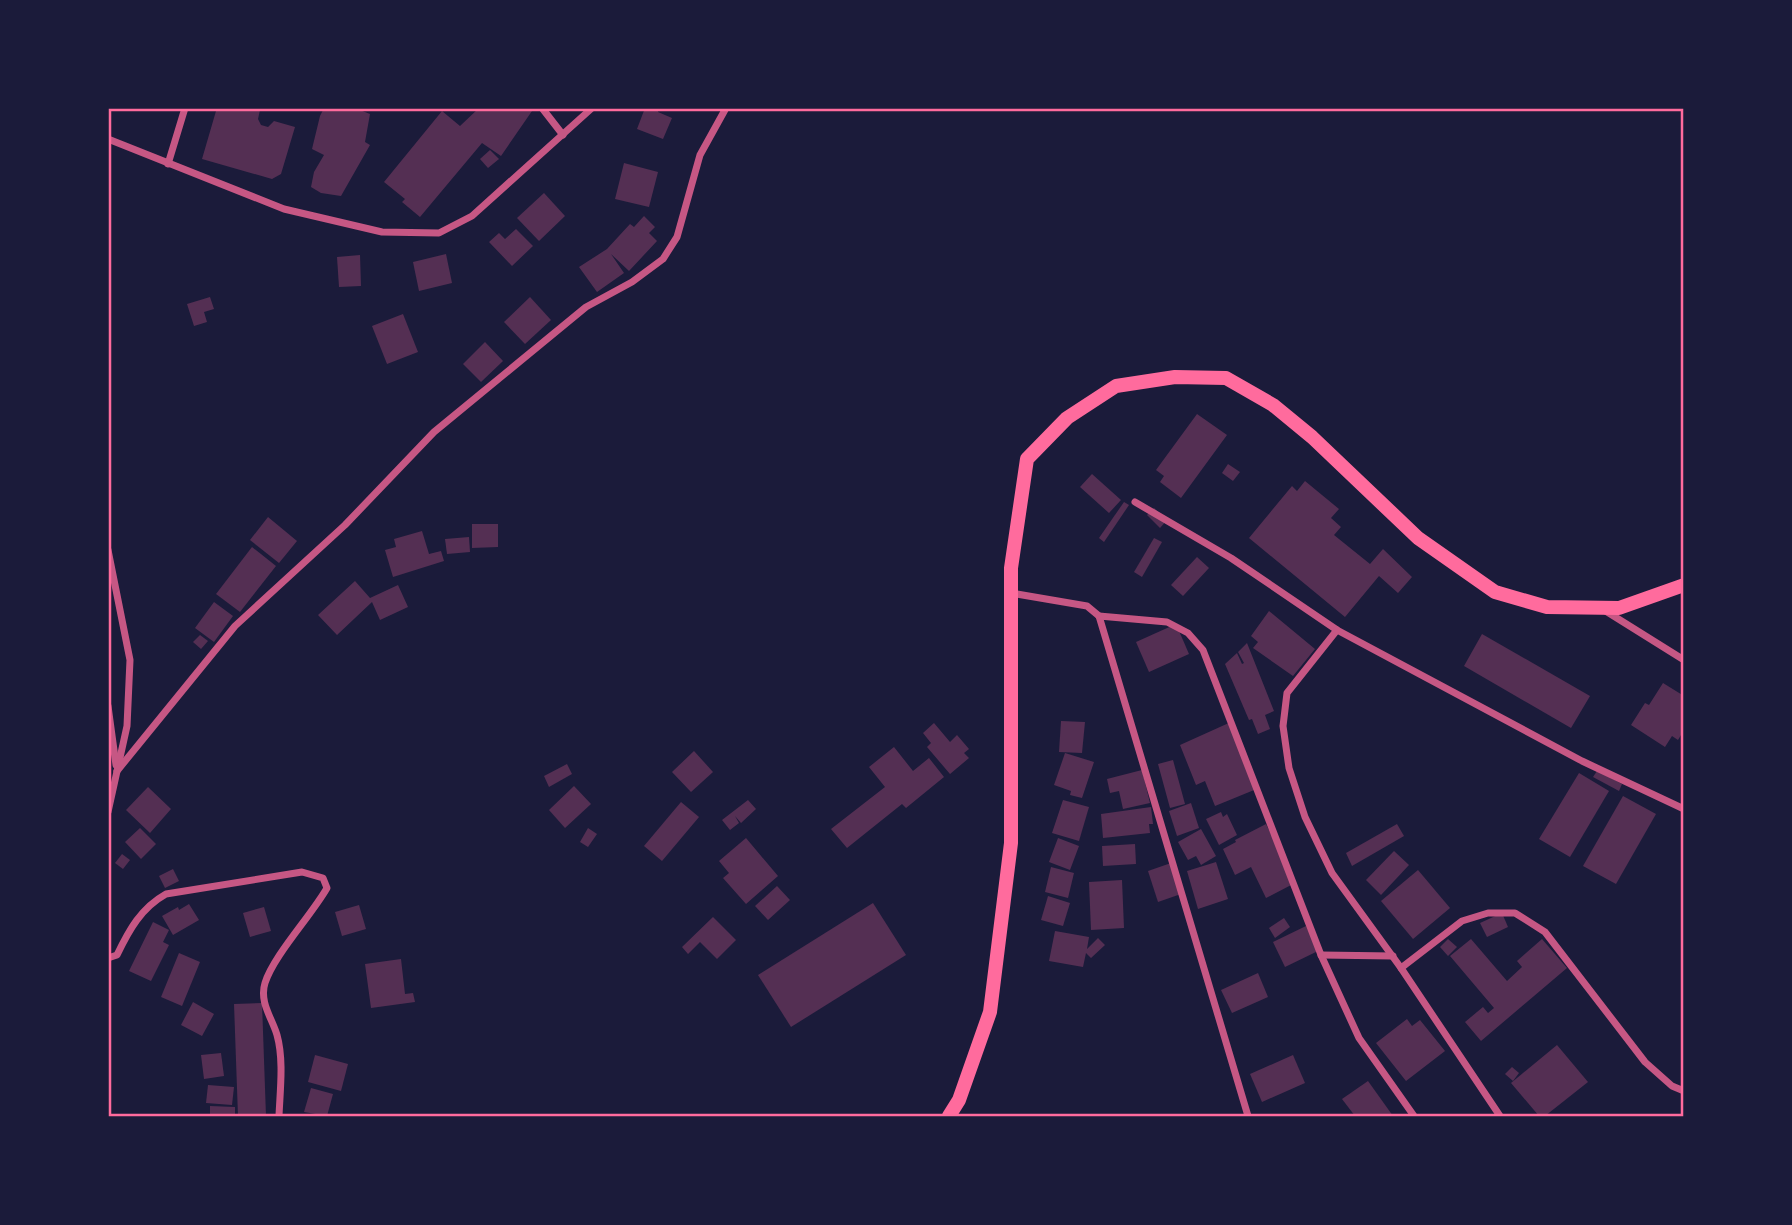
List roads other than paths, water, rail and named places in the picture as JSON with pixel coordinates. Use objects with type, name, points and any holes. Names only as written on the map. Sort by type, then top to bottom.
[{"type":"main road","points":[[949,1116],[959,1100],[990,1012],[1011,843],[1011,568],[1027,459],[1067,418],[1116,386],[1175,377],[1226,377],[1273,405],[1312,437],[1418,538],[1495,592],[1547,607],[1619,608],[1684,585]]},
{"type":"street","points":[[168,164],[186,108]]},
{"type":"street","points":[[542,108],[563,135]]},
{"type":"street","points":[[108,139],[284,209],[382,232],[439,233],[472,216],[592,108]]},
{"type":"street","points":[[117,771],[235,626],[345,525],[434,432],[586,307],[632,282],[663,259],[677,237],[700,155],[726,108]]},
{"type":"street","points":[[1135,502],[1231,558],[1337,630],[1582,761],[1684,809]]},
{"type":"street","points":[[108,550],[130,660],[127,726],[108,812]]},
{"type":"street","points":[[1011,593],[1087,606],[1100,616],[1167,622],[1188,633],[1203,650],[1321,954],[1359,1038],[1414,1116]]},
{"type":"street","points":[[1600,608],[1684,660]]},
{"type":"street","points":[[1100,616],[1248,1116]]},
{"type":"street","points":[[1337,630],[1287,693],[1283,726],[1289,768],[1305,817],[1332,873],[1393,956],[1500,1116]]},
{"type":"street","points":[[108,706],[117,771]]},
{"type":"street","points":[[108,958],[117,955],[133,923],[155,900],[166,894],[302,872],[323,878],[327,888],[279,958],[264,985],[265,1007],[278,1036],[281,1068],[279,1116]]},
{"type":"street","points":[[1401,968],[1462,921],[1488,913],[1515,913],[1545,932],[1645,1062],[1672,1086],[1684,1091]]},
{"type":"street","points":[[1321,954],[1393,956]]}]
